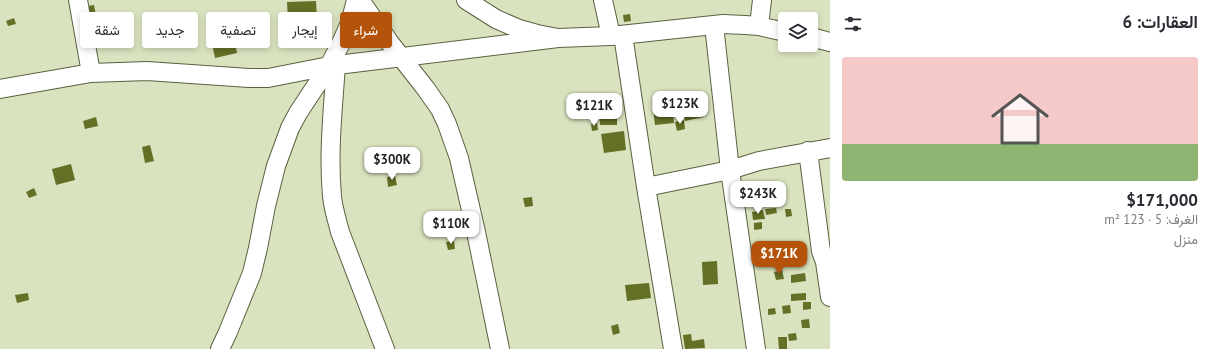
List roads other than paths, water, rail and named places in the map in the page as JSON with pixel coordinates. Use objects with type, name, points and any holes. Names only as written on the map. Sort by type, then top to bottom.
[{"type":"street","points":[[78,0],[91,73]]},
{"type":"street","points":[[220,349],[252,273],[276,166],[290,128],[298,113],[332,66],[350,23],[356,0]]},
{"type":"street","points":[[360,0],[426,89],[440,109],[447,124],[459,158],[500,349]]},
{"type":"street","points":[[466,0],[496,19],[519,29],[558,38]]},
{"type":"street","points":[[603,0],[617,35],[646,187],[673,349]]},
{"type":"street","points":[[759,26],[762,0]]},
{"type":"street","points":[[0,90],[91,73],[147,71],[268,78],[332,66],[558,38],[617,35],[714,25],[738,24],[759,26],[778,30]]},
{"type":"street","points":[[714,25],[730,170],[756,349]]},
{"type":"street","points":[[818,39],[830,42]]},
{"type":"street","points":[[332,66],[330,156],[333,202],[340,232],[385,349]]},
{"type":"street","points":[[646,187],[730,170],[759,161],[830,148]]},
{"type":"street","points":[[808,151],[821,251],[827,262],[830,296]]}]
